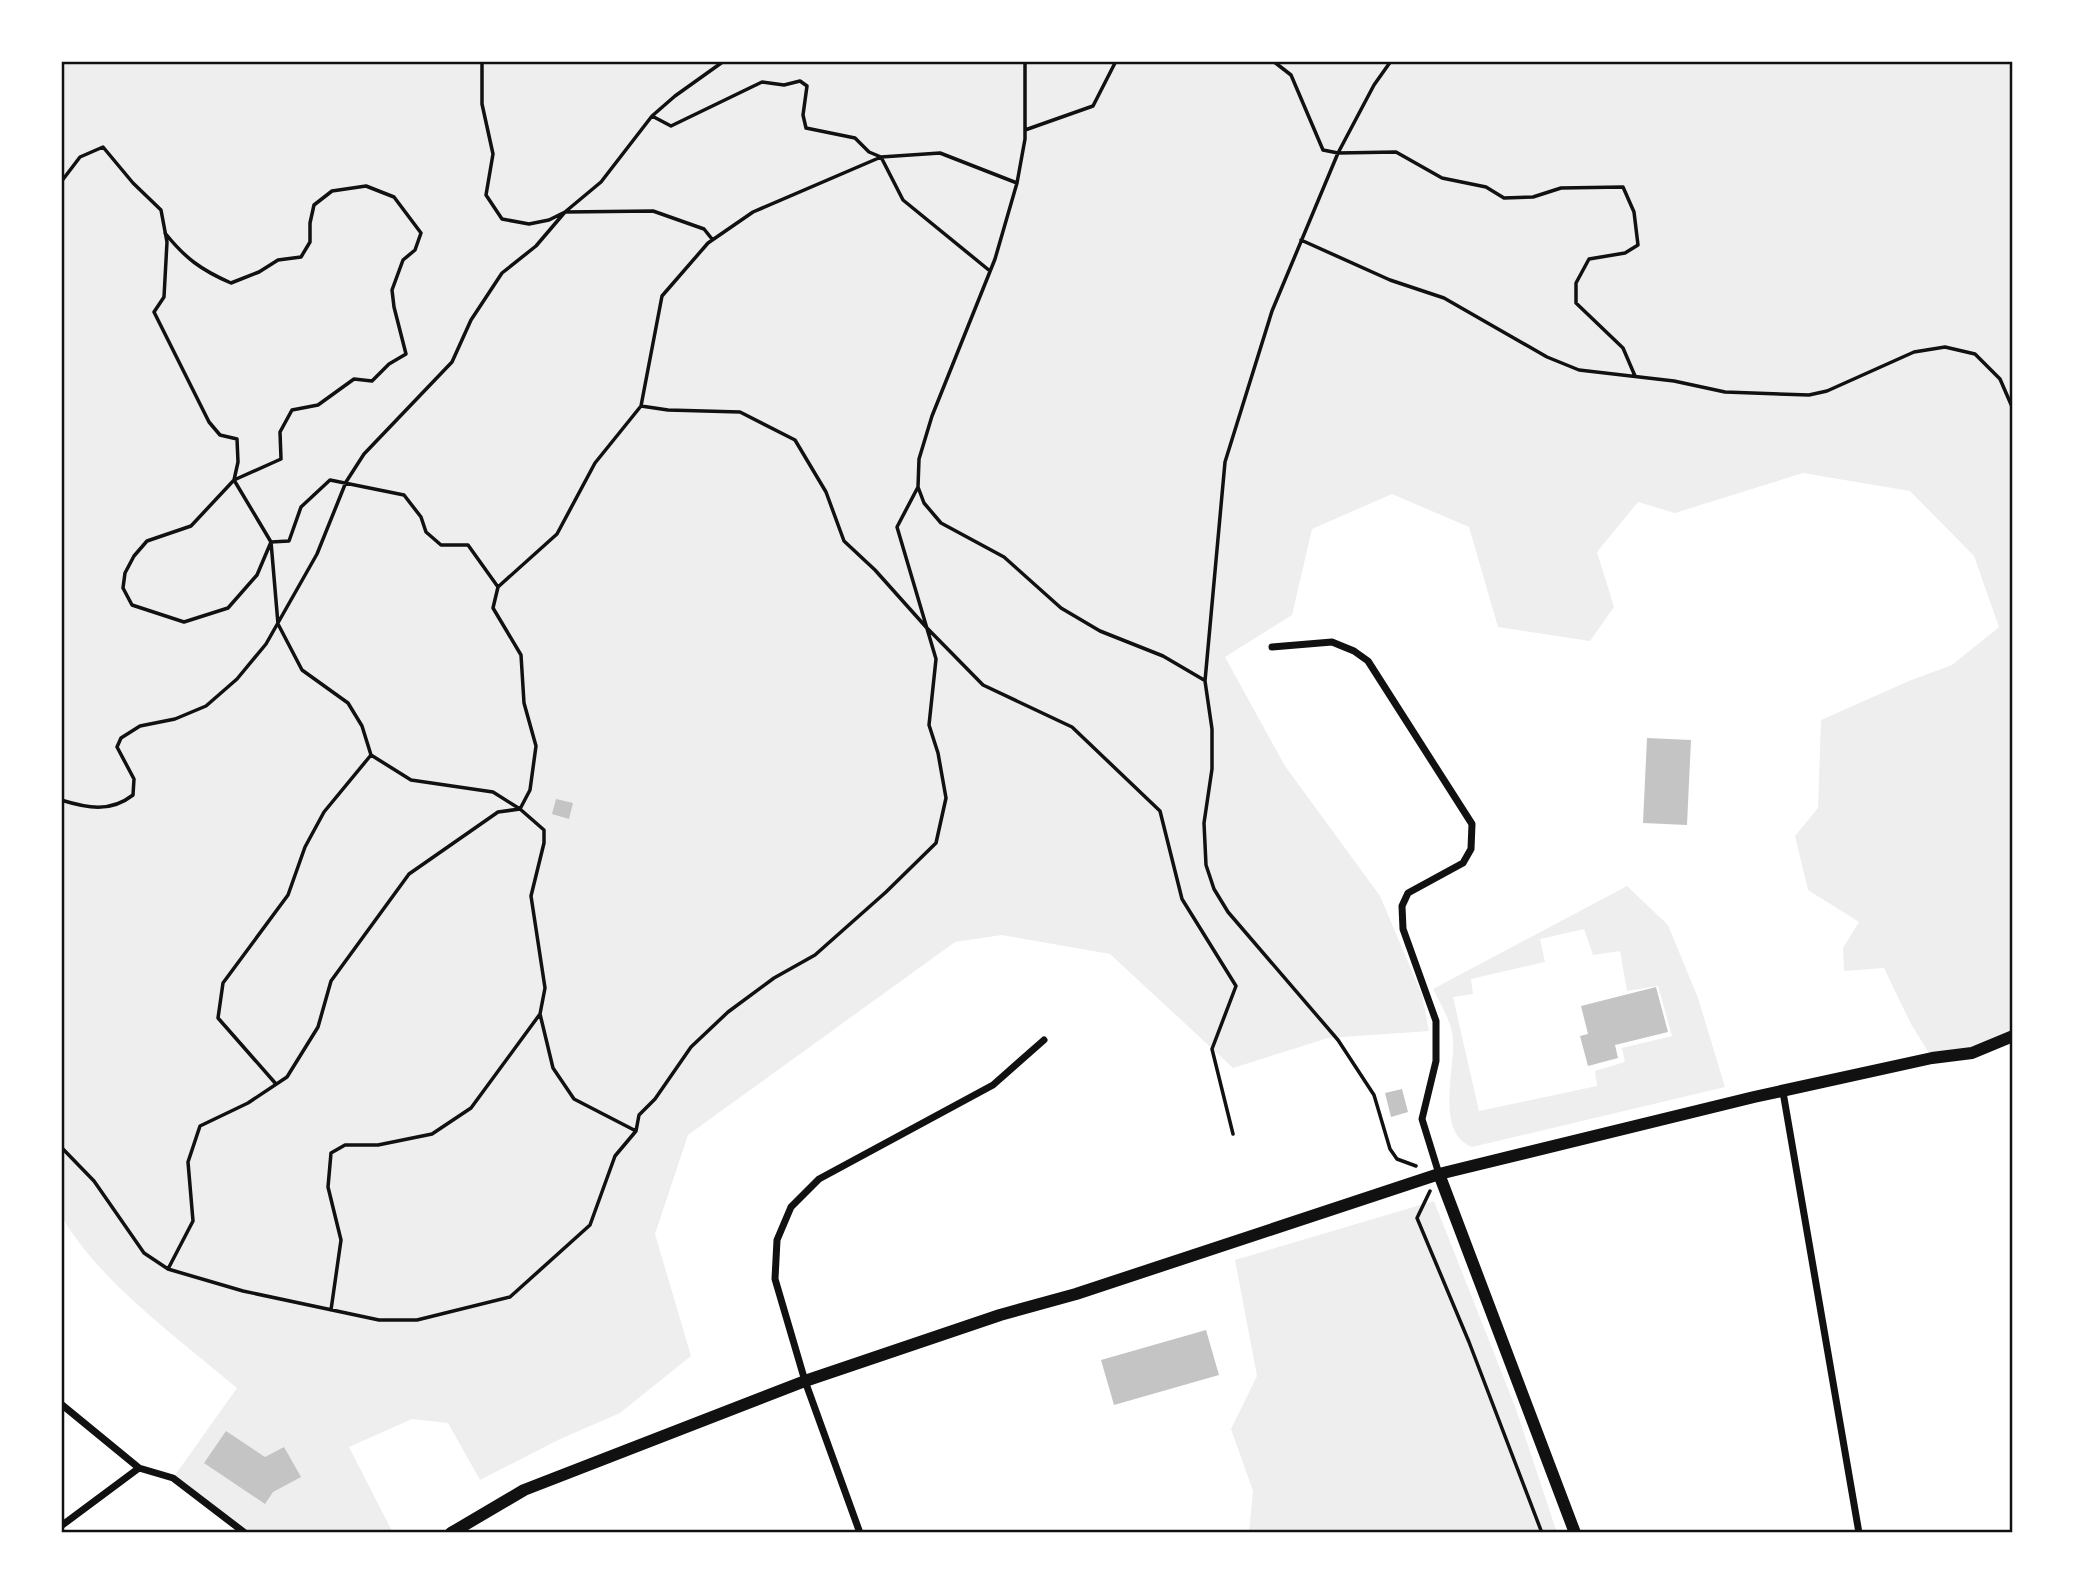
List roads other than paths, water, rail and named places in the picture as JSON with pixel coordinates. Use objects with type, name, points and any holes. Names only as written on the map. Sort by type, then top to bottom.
[{"type":"street","points":[[1272,647],[1332,642],[1368,661],[1472,824],[1471,849],[1463,863],[1408,893],[1402,906],[1403,929],[1436,1021],[1436,1061],[1422,1119],[1438,1174],[1574,1533]]},
{"type":"street","points":[[451,1533],[524,1490],[805,1381],[1000,1315],[1076,1294],[1438,1174],[1754,1097],[1932,1058],[1972,1053],[2013,1036]]},
{"type":"street","points":[[860,1533],[805,1381],[775,1279],[777,1240],[791,1208],[819,1179],[993,1085],[1044,1040]]},
{"type":"street","points":[[1783,1092],[1859,1533]]},
{"type":"street","points":[[61,1404],[139,1468],[173,1478],[245,1533]]},
{"type":"street","points":[[61,1526],[139,1468]]}]
